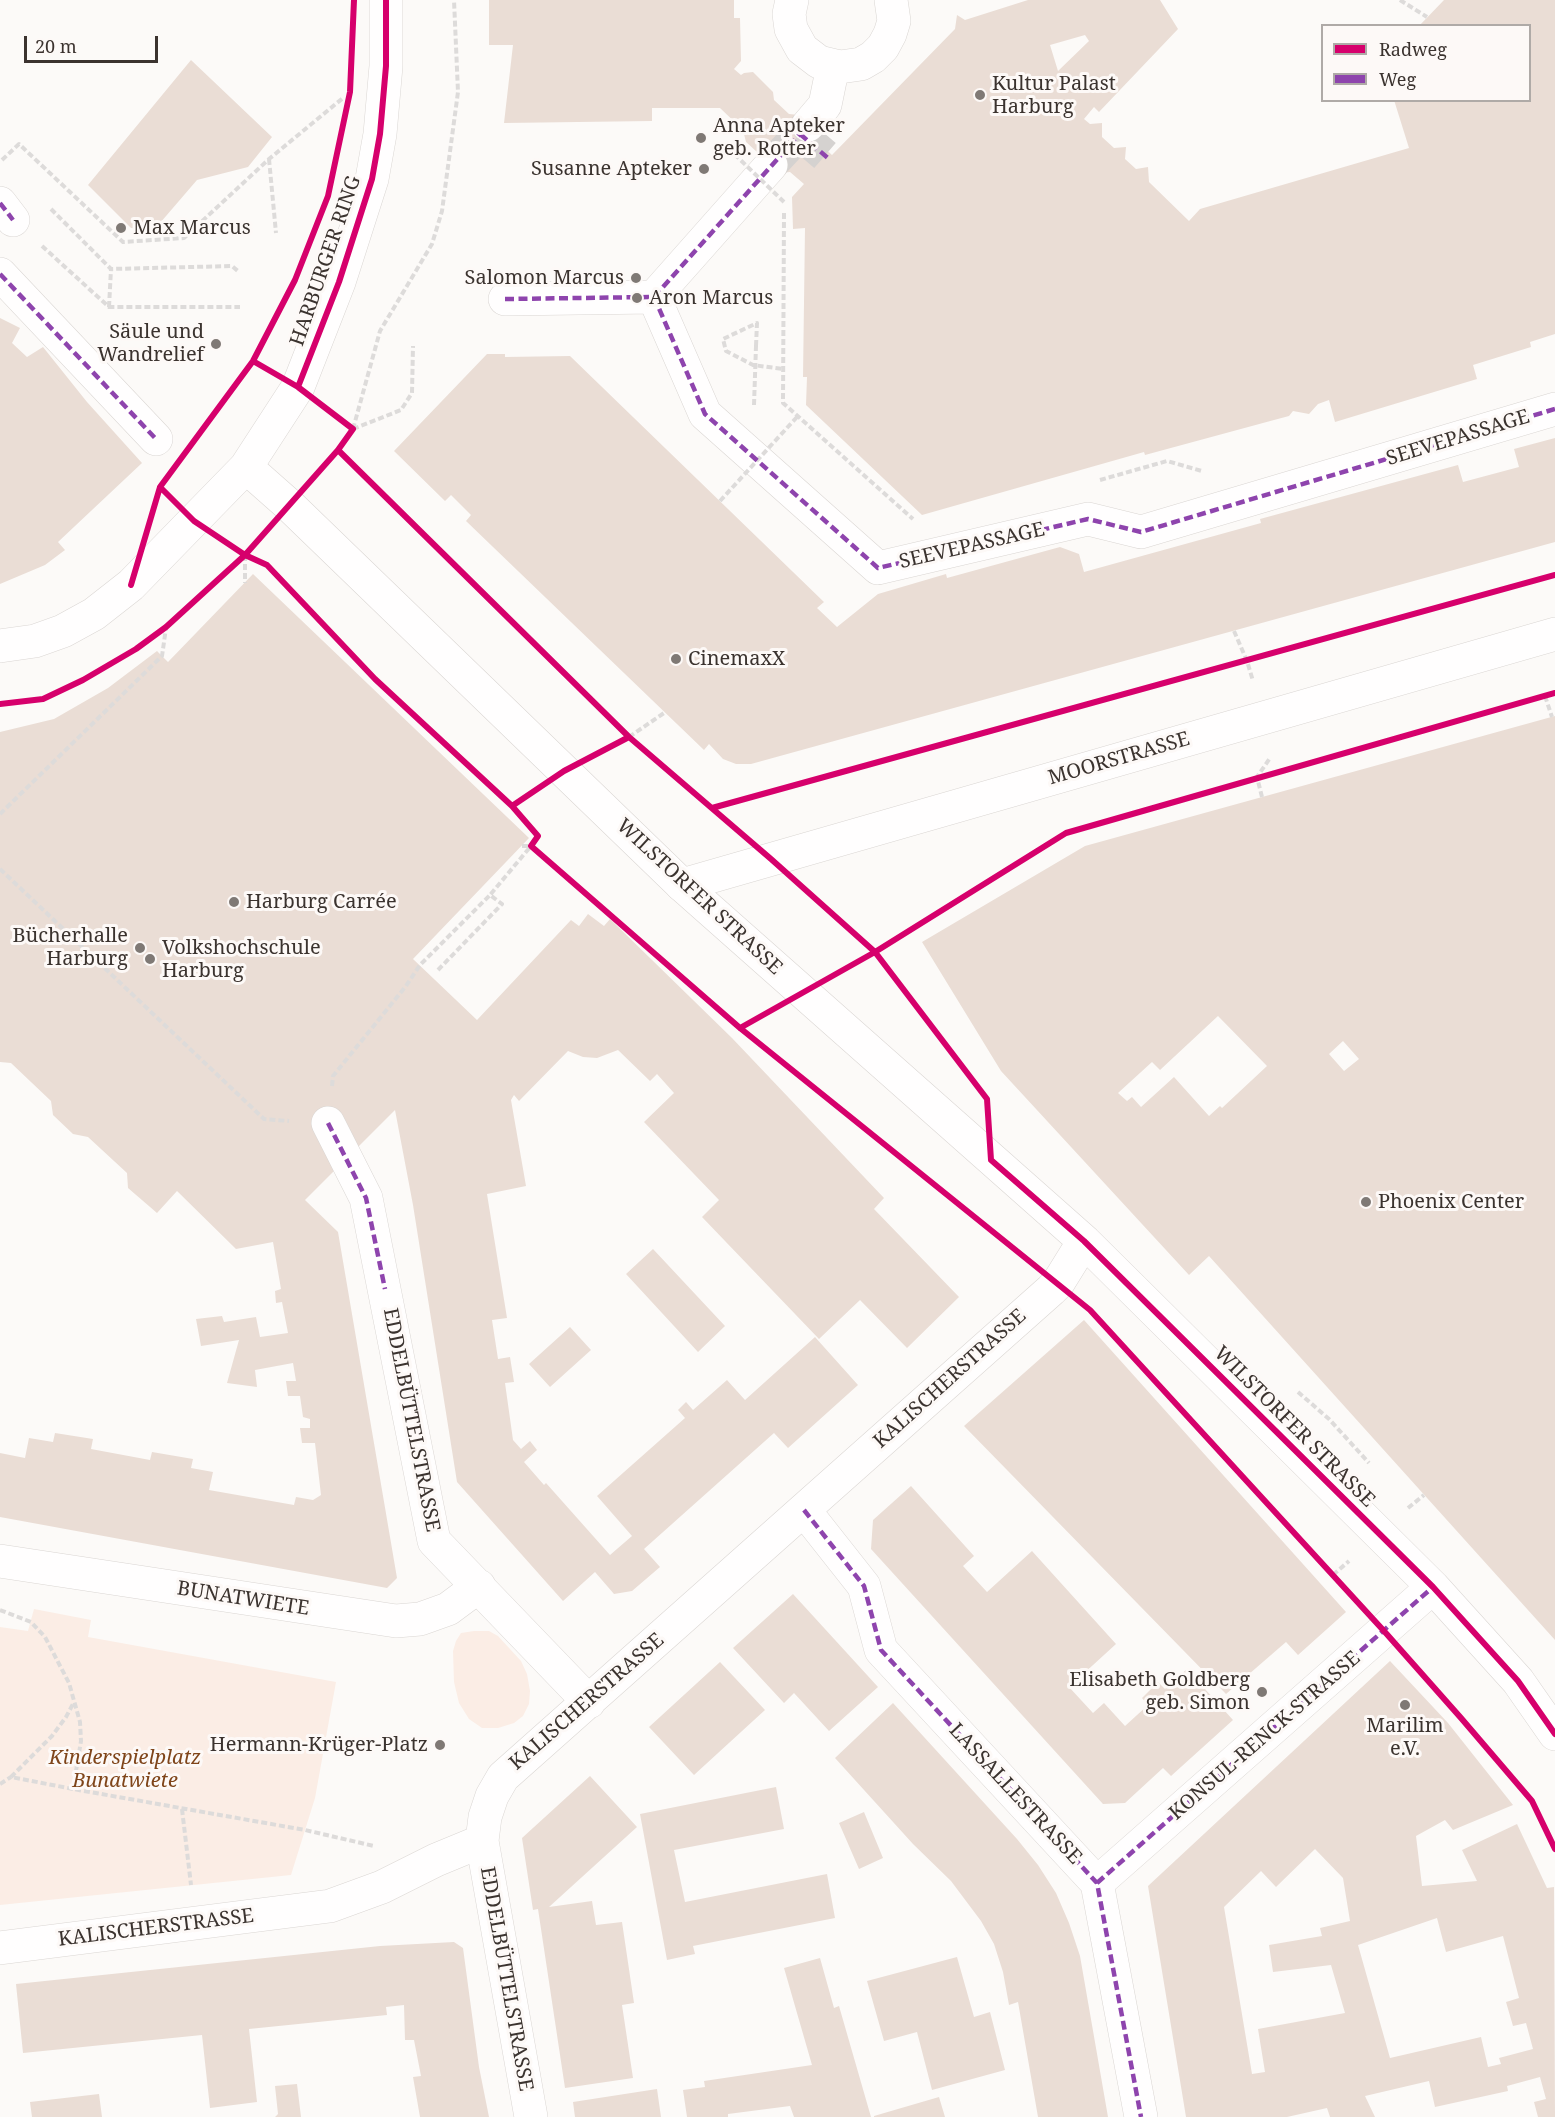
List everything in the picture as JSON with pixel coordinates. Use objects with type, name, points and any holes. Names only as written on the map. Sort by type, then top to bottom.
[{"type":"street","name":"HARBURGER RING","points":[[0,646],[34,641],[63,631],[94,614],[131,585],[246,467],[298,387],[328,312],[372,179],[380,134],[386,66],[386,0]]},
{"type":"street","points":[[792,0],[790,22],[797,42],[813,58],[833,66],[847,67],[861,64],[878,52],[887,40],[894,14],[891,0]]},
{"type":"street","points":[[808,125],[825,105],[833,66]]},
{"type":"street","points":[[505,299],[654,297],[771,165]]},
{"type":"street","points":[[0,274],[156,439]]},
{"type":"street","name":"SEEVEPASSAGE","points":[[654,297],[705,414],[878,568],[1088,519],[1141,531],[1555,409]]},
{"type":"street","name":"WILSTORFER STRASSE","points":[[246,467],[289,505],[682,885],[1084,1241],[1433,1587],[1518,1681],[1555,1734]]},
{"type":"street","name":"MOORSTRASSE","points":[[682,885],[1555,634]]},
{"type":"street","name":"EDDELBÜTTELSTRASSE","points":[[328,1123],[366,1198],[434,1541],[589,1702]]},
{"type":"street","name":"KALISCHERSTRASSE","points":[[0,1948],[330,1906],[382,1887],[436,1860],[482,1841],[485,1817],[502,1777],[1058,1283],[1084,1241]]},
{"type":"street","name":"LASSALLESTRASSE","points":[[804,1510],[864,1586],[882,1650],[1097,1883]]},
{"type":"street","name":"BUNATWIETE","points":[[0,1561],[396,1621],[420,1619],[448,1609],[479,1586]]},
{"type":"street","name":"KONSUL-RENCK-STRASSE","points":[[1097,1883],[1433,1587]]},
{"type":"street","name":"EDDELBÜTTELSTRASSE","points":[[482,1841],[531,2117]]},
{"type":"street","points":[[1097,1883],[1141,2117]]},
{"type":"path","points":[[413,346],[412,393],[401,410],[353,429],[380,331],[432,244],[442,211],[458,92],[454,0]]},
{"type":"path","points":[[1400,0],[1427,17]]},
{"type":"path","points":[[2,160],[18,144],[123,242],[184,238],[269,159],[350,92],[348,104]]},
{"type":"path","points":[[728,148],[784,202],[783,403],[796,417],[915,520]]},
{"type":"path","points":[[269,159],[276,233]]},
{"type":"path","points":[[45,203],[111,269],[232,266],[239,272]]},
{"type":"path","points":[[44,248],[109,307],[240,307]]},
{"type":"path","points":[[109,307],[111,269]]},
{"type":"path","points":[[253,361],[290,290]]},
{"type":"path","points":[[728,435],[756,403],[756,346],[757,323],[723,339],[726,351],[753,365],[783,369]]},
{"type":"path","points":[[720,501],[796,417]]},
{"type":"path","points":[[1090,482],[1167,461],[1208,472]]},
{"type":"path","points":[[0,704],[43,699],[83,680],[136,649],[166,627],[245,555],[245,583]]},
{"type":"path","points":[[0,814],[162,656],[166,627]]},
{"type":"path","points":[[1234,631],[1247,661],[1263,717]]},
{"type":"path","points":[[1545,696],[1552,717]]},
{"type":"path","points":[[629,737],[664,713]]},
{"type":"path","points":[[0,869],[264,1119],[328,1123],[333,1076],[406,986],[420,965],[490,895],[531,846],[522,846]]},
{"type":"path","points":[[438,970],[502,904],[490,895]]},
{"type":"path","points":[[0,1610],[30,1622],[45,1637],[69,1683],[80,1722],[81,1741],[73,1789]]},
{"type":"path","points":[[0,1784],[11,1777],[52,1736],[75,1700]]},
{"type":"path","points":[[11,1777],[328,1836]]},
{"type":"path","points":[[182,1809],[195,1923]]},
{"type":"green space","name":"Kinderspielplatz Bunatwiete","points":[[34,1609],[91,1620],[88,1637],[336,1682],[315,1798],[291,1875],[0,1905],[0,1627],[28,1631]]},
{"type":"green space","points":[[489,1631],[498,1636],[521,1661],[527,1674],[530,1691],[529,1704],[523,1716],[514,1723],[498,1728],[482,1728],[469,1719],[459,1703],[454,1682],[453,1651],[461,1633]]},
{"type":"building","points":[[489,0],[734,0],[734,18],[740,18],[741,61],[734,69],[741,75],[753,72],[773,92],[774,100],[789,114],[799,115],[819,134],[820,144],[832,155],[955,29],[957,15],[965,20],[1028,0],[1160,0],[1178,29],[1099,112],[1094,107],[1084,119],[1090,124],[1102,123],[1102,137],[1114,148],[1126,147],[1125,159],[1136,169],[1148,167],[1149,182],[1189,221],[1200,209],[1409,148],[1395,102],[1531,102],[1531,24],[1421,24],[1444,0],[1555,0],[1555,334],[1530,342],[1531,347],[1473,365],[1477,379],[1335,422],[1329,400],[1318,404],[1309,414],[1293,411],[1289,416],[1145,455],[1144,452],[922,515],[806,405],[807,377],[803,377],[805,228],[793,229],[792,197],[804,184],[790,172],[780,173],[746,142],[743,130],[720,108],[652,108],[652,121],[504,123],[513,45],[489,45]],"holes":[[[1085,35],[1089,41],[1058,71],[1050,45]]]},
{"type":"building","points":[[191,60],[272,137],[248,167],[197,180],[154,230],[131,228],[88,185]]},
{"type":"building","points":[[0,318],[20,328],[12,343],[27,357],[43,347],[87,402],[142,463],[58,542],[65,550],[45,565],[0,584]]},
{"type":"building","points":[[487,354],[505,354],[505,357],[570,356],[824,602],[817,608],[837,627],[878,594],[946,574],[947,578],[1060,547],[1079,554],[1084,572],[1261,523],[1260,519],[1458,465],[1463,482],[1519,467],[1514,449],[1555,438],[1555,542],[751,764],[736,764],[723,759],[709,744],[704,750],[466,521],[471,515],[451,495],[445,501],[394,451]]},
{"type":"building","points":[[253,574],[529,838],[413,959],[477,1020],[571,920],[579,926],[588,914],[604,926],[610,919],[732,1038],[884,1198],[874,1209],[959,1297],[907,1348],[860,1300],[819,1339],[702,1217],[719,1200],[644,1122],[674,1093],[657,1074],[650,1081],[618,1050],[597,1058],[583,1057],[568,1051],[519,1101],[514,1095],[511,1100],[526,1186],[487,1194],[507,1318],[492,1320],[498,1359],[510,1357],[514,1382],[505,1383],[513,1440],[521,1449],[530,1441],[537,1450],[524,1462],[544,1485],[546,1483],[610,1555],[632,1536],[597,1496],[685,1418],[678,1410],[686,1402],[693,1410],[727,1380],[745,1400],[815,1337],[858,1385],[788,1448],[774,1433],[644,1549],[660,1567],[632,1591],[614,1594],[595,1572],[563,1601],[457,1482],[413,1205],[395,1110],[305,1200],[338,1232],[397,1578],[387,1588],[0,1517],[0,1453],[25,1458],[29,1438],[53,1442],[55,1433],[93,1439],[91,1449],[150,1460],[152,1452],[193,1459],[191,1468],[213,1472],[209,1490],[294,1505],[296,1497],[313,1500],[321,1495],[315,1443],[302,1443],[300,1428],[310,1428],[310,1419],[303,1417],[300,1396],[288,1396],[286,1381],[296,1381],[293,1363],[255,1370],[257,1387],[227,1383],[239,1340],[201,1346],[196,1319],[222,1316],[224,1322],[256,1317],[260,1337],[288,1333],[282,1302],[276,1303],[275,1291],[281,1289],[273,1242],[236,1249],[177,1191],[157,1213],[128,1188],[127,1173],[88,1137],[73,1134],[53,1115],[51,1101],[11,1063],[0,1062],[0,732],[54,719],[108,688],[157,651],[168,662]]},
{"type":"building","name":"Phoenix Center","points":[[1555,716],[1555,1640],[1209,1256],[1189,1275],[1001,1071],[922,942],[1085,846]],"holes":[[[1218,1016],[1267,1066],[1222,1108],[1220,1106],[1209,1116],[1174,1077],[1141,1107],[1132,1097],[1127,1101],[1118,1093],[1152,1062],[1160,1070]],[[1343,1041],[1359,1059],[1344,1071],[1329,1054]]]},
{"type":"building","points":[[653,1249],[725,1326],[698,1352],[626,1274]]},
{"type":"building","points":[[1084,1320],[1346,1612],[1298,1655],[1286,1642],[1226,1694],[964,1426]]},
{"type":"building","points":[[570,1327],[591,1350],[550,1387],[529,1364]]},
{"type":"building","points":[[911,1486],[974,1556],[963,1566],[987,1592],[1032,1551],[1116,1644],[1069,1687],[1093,1713],[1104,1703],[1125,1726],[1148,1705],[1142,1698],[1153,1687],[1146,1679],[1151,1675],[1165,1689],[1187,1669],[1233,1720],[1171,1776],[1163,1768],[1125,1803],[1103,1804],[871,1549],[873,1520]]},
{"type":"building","points":[[793,1594],[878,1687],[829,1731],[794,1693],[784,1703],[733,1648]]},
{"type":"building","points":[[1390,1661],[1448,1723],[1513,1805],[1453,1830],[1445,1820],[1416,1836],[1422,1886],[1477,1881],[1462,1850],[1517,1824],[1547,1888],[1554,1887],[1555,2117],[1538,2117],[1534,2102],[1546,2099],[1540,2077],[1507,2086],[1508,2091],[1435,2107],[1429,2081],[1365,2096],[1375,2117],[1330,2117],[1327,2108],[1287,2117],[1186,2117],[1148,1886]],"holes":[[[1315,1849],[1343,1878],[1350,1921],[1320,1928],[1322,1936],[1269,1945],[1273,1972],[1331,1965],[1345,2013],[1258,2029],[1265,2072],[1252,2074],[1224,1907],[1261,1871],[1276,1887]],[[1437,1918],[1446,1952],[1503,1936],[1519,1998],[1506,2002],[1513,2026],[1526,2023],[1533,2049],[1499,2058],[1501,2064],[1488,2067],[1481,2037],[1390,2058],[1358,1945]]]},
{"type":"building","points":[[720,1662],[765,1710],[694,1775],[649,1727]]},
{"type":"building","points":[[893,1703],[1017,1839],[1038,1865],[1056,1893],[1080,1956],[1108,2117],[1038,2117],[1018,2002],[1009,2005],[1003,1972],[994,1944],[981,1921],[951,1881],[913,1844],[835,1758]]},
{"type":"building","points":[[590,1776],[637,1827],[549,1907],[592,1901],[596,1925],[622,1922],[634,2003],[622,2005],[633,2078],[565,2088],[538,1909],[533,1910],[522,1838]]},
{"type":"building","points":[[776,1787],[784,1829],[674,1850],[685,1902],[827,1874],[835,1918],[693,1946],[695,1954],[667,1960],[640,1814]]},
{"type":"building","points":[[864,1812],[883,1858],[859,1869],[839,1823]]},
{"type":"building","points":[[454,1942],[463,1948],[479,2067],[489,2117],[420,2117],[413,2077],[421,2076],[414,2040],[405,2040],[404,2005],[386,2007],[387,2015],[249,2029],[257,2102],[210,2108],[202,2035],[23,2053],[16,1984],[380,1946]]},
{"type":"building","points":[[957,1957],[974,2017],[990,2012],[1005,2070],[932,2090],[917,2032],[884,2041],[867,1981]]},
{"type":"building","points":[[820,1958],[834,2008],[839,2006],[871,2117],[794,2117],[790,2106],[728,2114],[728,2117],[687,2117],[683,2090],[705,2087],[704,2081],[812,2065],[784,1968]]},
{"type":"building","points":[[297,2084],[301,2117],[275,2117],[278,2114],[275,2086]]},
{"type":"building","points":[[657,2089],[661,2117],[575,2117],[573,2102]]},
{"type":"building","points":[[99,2094],[102,2117],[32,2117],[30,2102]]},
{"type":"building","points":[[939,2097],[945,2117],[874,2117],[874,2116]]},
{"type":"tunnel","points":[[771,165],[808,125]]},
{"type":"tunnel","points":[[800,134],[829,159]]},
{"type":"marked path","points":[[654,297],[808,125]]},
{"type":"marked path","points":[[800,134],[829,159]]},
{"type":"marked path","points":[[0,203],[13,220]]},
{"type":"marked path","points":[[0,274],[156,439]]},
{"type":"marked path","points":[[505,299],[654,297],[705,414],[878,568],[1088,519],[1141,532],[1555,409]]},
{"type":"marked path","points":[[328,1123],[366,1198],[385,1289]]},
{"type":"marked path","points":[[804,1510],[864,1586],[881,1650],[1097,1883],[1141,2117]]},
{"type":"marked path","points":[[1097,1883],[1433,1587]]},
{"type":"cycle path","points":[[354,0],[350,92],[328,196],[295,280],[253,361],[160,487],[194,521],[245,555],[267,565],[375,679],[512,806],[538,836],[531,846],[740,1028],[1090,1310],[1461,1718],[1532,1801],[1555,1849]]},
{"type":"cycle path","points":[[298,387],[339,282],[372,179],[380,134],[386,66],[386,0]]},
{"type":"cycle path","points":[[0,704],[43,699],[83,680],[136,649],[166,627],[245,555],[338,450],[353,429],[298,387],[253,361]]},
{"type":"cycle path","points":[[338,450],[629,737],[875,952],[987,1099],[991,1160],[1084,1241],[1433,1587],[1518,1681],[1555,1734]]},
{"type":"cycle path","points":[[131,585],[160,487]]},
{"type":"cycle path","points":[[712,808],[1555,575]]},
{"type":"cycle path","points":[[740,1028],[875,952],[1066,833],[1555,693]]},
{"type":"cycle path","points":[[512,806],[564,771],[629,737]]},
{"type":"place","name":"Kultur Palast Harburg","points":[[980,95]]},
{"type":"place","name":"Anna Apteker geb. Rotter","points":[[701,138]]},
{"type":"place","name":"Susanne Apteker","points":[[704,169]]},
{"type":"place","name":"Max Marcus","points":[[121,228]]},
{"type":"place","name":"Salomon Marcus","points":[[636,278]]},
{"type":"place","name":"Aron Marcus","points":[[637,298]]},
{"type":"place","name":"Säule und Wandrelief","points":[[216,344]]},
{"type":"place","name":"CinemaxX","points":[[676,659]]},
{"type":"place","name":"Harburg Carrée","points":[[234,902]]},
{"type":"place","name":"Bücherhalle Harburg","points":[[140,948]]},
{"type":"place","name":"Volkshochschule Harburg","points":[[150,959]]},
{"type":"place","name":"Phoenix Center","points":[[1366,1202]]},
{"type":"place","name":"Elisabeth Goldberg geb. Simon","points":[[1262,1692]]},
{"type":"place","name":"Marilim e.V.","points":[[1405,1705]]},
{"type":"place","name":"Hermann-Krüger-Platz","points":[[440,1745]]}]
